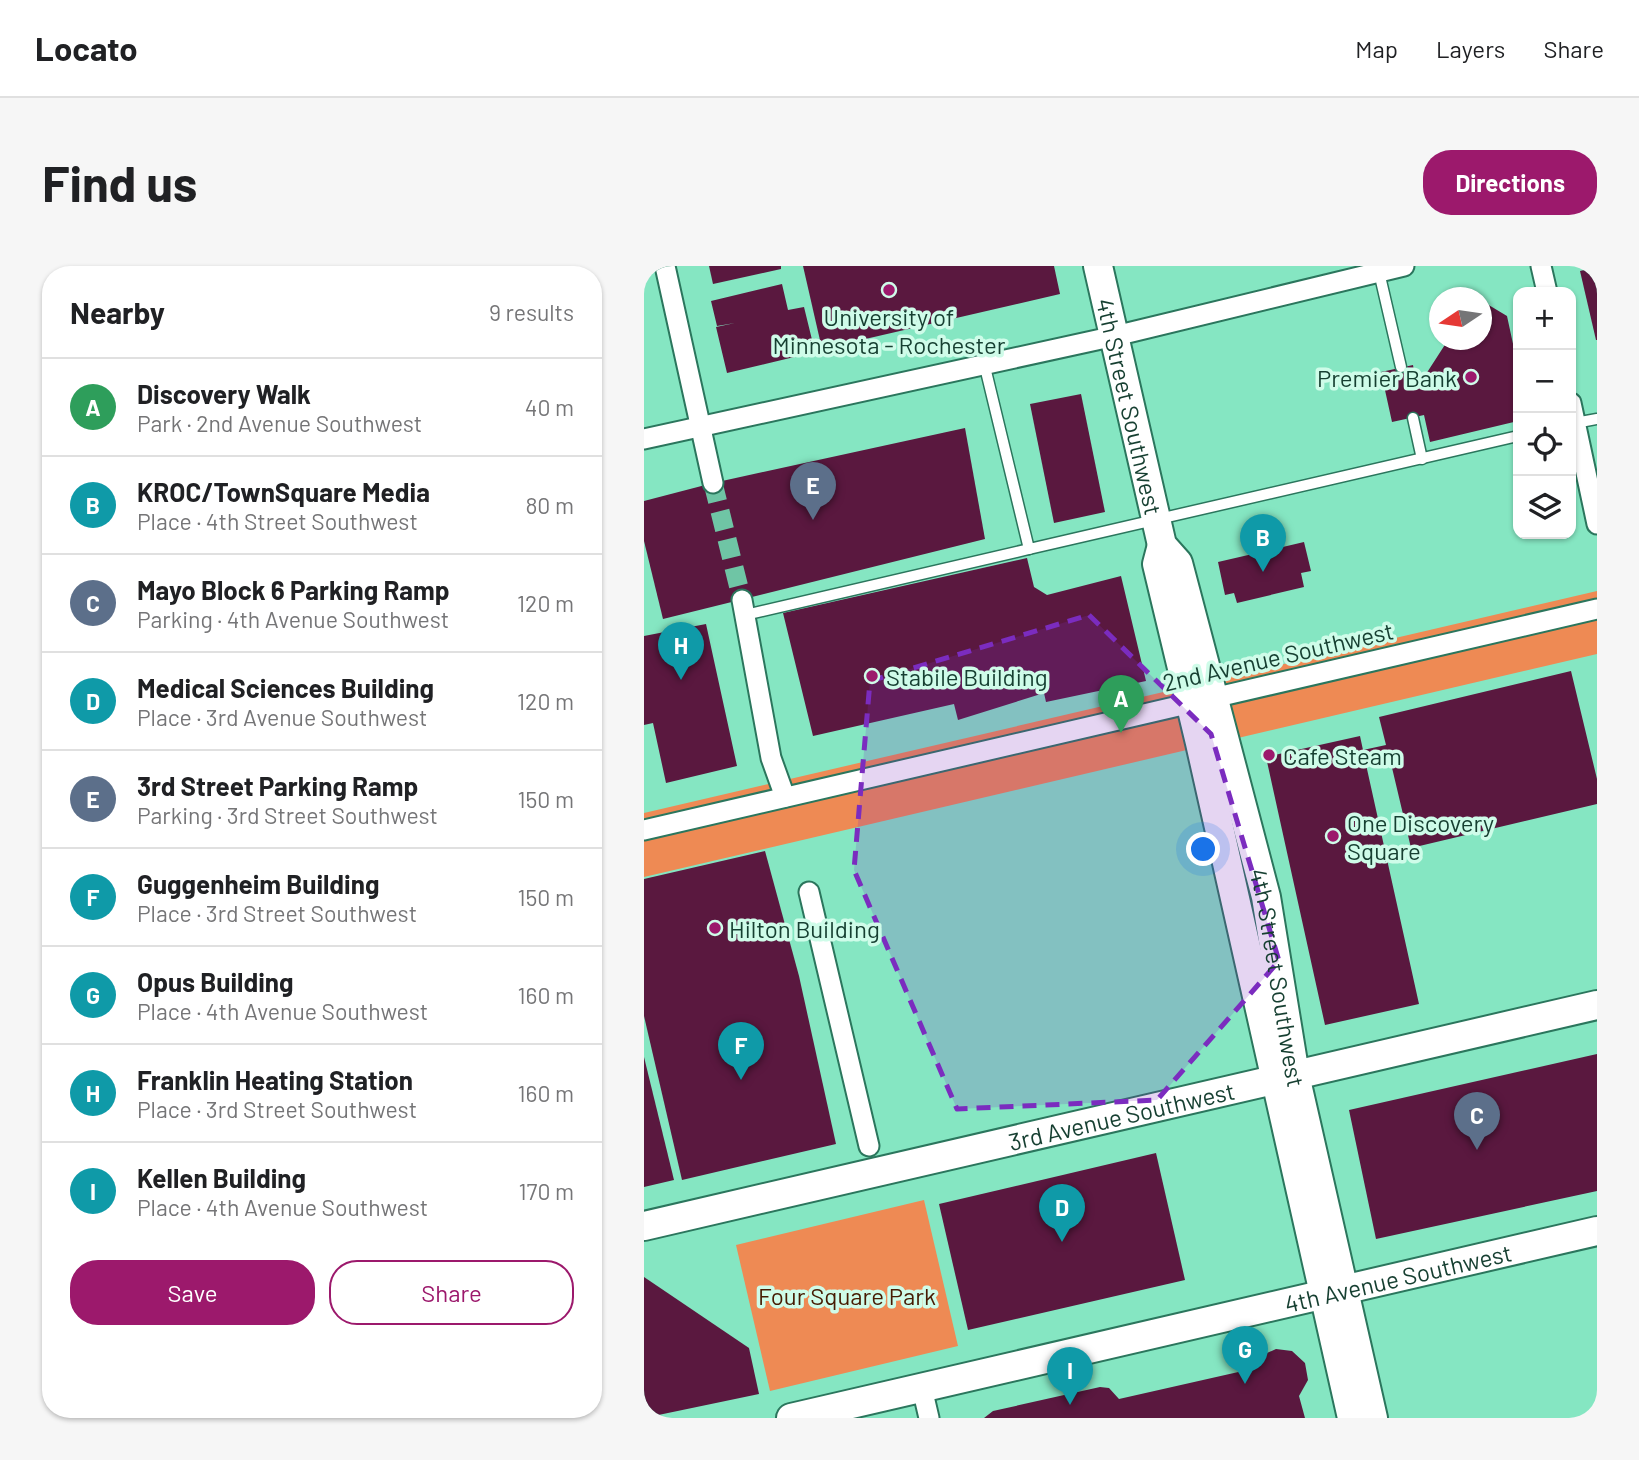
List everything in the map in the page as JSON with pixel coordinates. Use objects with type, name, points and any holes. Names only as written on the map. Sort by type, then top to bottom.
[{"type":"main road","name":"4th Street Southwest","points":[[1098,266],[1159,533],[1178,564],[1201,699],[1266,897],[1286,1078],[1335,1292],[1373,1418]]},
{"type":"main road","name":"3rd Avenue Southwest","points":[[644,1226],[1597,1004]]},
{"type":"main road","name":"4th Avenue Southwest","points":[[791,1418],[830,1413],[922,1388],[1597,1231]]},
{"type":"main road","name":"4th Street Southwest","points":[[1335,1292],[1352,1418]]},
{"type":"street","points":[[665,266],[713,483]]},
{"type":"street","points":[[644,439],[1115,335],[1404,266]]},
{"type":"street","points":[[1541,266],[1545,287]]},
{"type":"street","points":[[1576,436],[1597,524]]},
{"type":"street","points":[[743,607],[771,758],[785,797]]},
{"type":"street","name":"2nd Avenue Southwest","points":[[644,830],[1597,609]]},
{"type":"street","points":[[809,892],[869,1146]]},
{"type":"street","points":[[922,1388],[929,1418]]},
{"type":"lane","points":[[1379,272],[1401,368]]},
{"type":"lane","points":[[984,363],[1029,549]]},
{"type":"lane","points":[[1413,418],[1422,459]]},
{"type":"lane","points":[[1576,423],[1597,419]]},
{"type":"lane","points":[[743,607],[1029,549],[1159,533],[1422,459],[1513,437]]},
{"type":"highlighted area","points":[[1089,615],[1211,734],[1279,961],[1157,1100],[957,1109],[854,870],[870,681]]},
{"type":"green space","points":[[1597,591],[1597,654],[644,877],[644,813]]},
{"type":"green space","name":"Four Square Park","points":[[924,1200],[958,1346],[770,1391],[736,1245]]},
{"type":"building","points":[[709,266],[781,266],[781,269],[713,284]]},
{"type":"building","points":[[803,266],[1054,266],[1060,294],[822,349]]},
{"type":"building","points":[[1597,267],[1597,340],[1596,340],[1580,271]]},
{"type":"building","points":[[782,284],[788,310],[804,307],[815,352],[727,373],[716,327],[735,323],[717,326],[711,301]]},
{"type":"building","name":"Premier Bank","points":[[1492,307],[1507,316],[1513,344],[1513,422],[1430,442],[1424,415],[1392,422],[1381,372],[1413,365],[1417,388],[1442,350],[1492,350]]},
{"type":"building","points":[[1081,394],[1105,512],[1054,523],[1030,404]]},
{"type":"building","points":[[965,428],[985,539],[663,619],[644,541],[644,501],[713,483]]},
{"type":"building","points":[[1304,542],[1311,571],[1301,573],[1304,587],[1237,603],[1234,593],[1225,595],[1218,562]]},
{"type":"building","points":[[1027,558],[1034,587],[1047,595],[1121,576],[1146,681],[1046,702],[1044,693],[958,720],[954,704],[813,736],[783,613]]},
{"type":"building","points":[[706,624],[737,766],[666,783],[653,723],[644,725],[644,636]]},
{"type":"building","points":[[1571,671],[1597,779],[1597,804],[1411,848],[1389,755],[1365,760],[1419,1004],[1325,1025],[1266,757],[1360,736],[1363,750],[1386,745],[1379,717]]},
{"type":"building","points":[[765,851],[799,976],[836,1144],[682,1180],[644,1016],[644,879]]},
{"type":"building","points":[[1597,1054],[1597,1191],[1376,1239],[1349,1110]]},
{"type":"building","points":[[644,1057],[674,1180],[644,1187]]},
{"type":"building","points":[[1156,1153],[1185,1280],[968,1330],[939,1204]]},
{"type":"building","points":[[644,1277],[749,1348],[759,1394],[644,1418]]},
{"type":"building","points":[[1276,1349],[1292,1351],[1305,1363],[1308,1380],[1299,1396],[1305,1418],[984,1418],[993,1411],[1100,1387],[1109,1388],[1119,1399],[1256,1368],[1267,1353]]},
{"type":"tunnel","points":[[713,483],[742,600]]},
{"type":"place","name":"University of Minnesota - Rochester","points":[[889,290]]},
{"type":"place","name":"Premier Bank","points":[[1471,377]]},
{"type":"place","name":"3rd Street Parking Ramp","points":[[813,520]]},
{"type":"place","name":"KROC/TownSquare Media","points":[[1263,572]]},
{"type":"place","name":"Stabile Building","points":[[872,676]]},
{"type":"place","name":"Franklin Heating Station","points":[[681,680]]},
{"type":"place","name":"Discovery Walk","points":[[1121,733]]},
{"type":"place","name":"Cafe Steam","points":[[1269,755]]},
{"type":"place","name":"One Discovery Square","points":[[1333,836]]},
{"type":"place","name":"Hilton Building","points":[[715,928]]},
{"type":"place","name":"Guggenheim Building","points":[[741,1080]]},
{"type":"place","name":"Mayo Block 6 Parking Ramp","points":[[1477,1150]]},
{"type":"place","name":"Medical Sciences Building","points":[[1062,1242]]},
{"type":"place","name":"Opus Building","points":[[1245,1384]]},
{"type":"place","name":"Kellen Building","points":[[1070,1405]]}]
